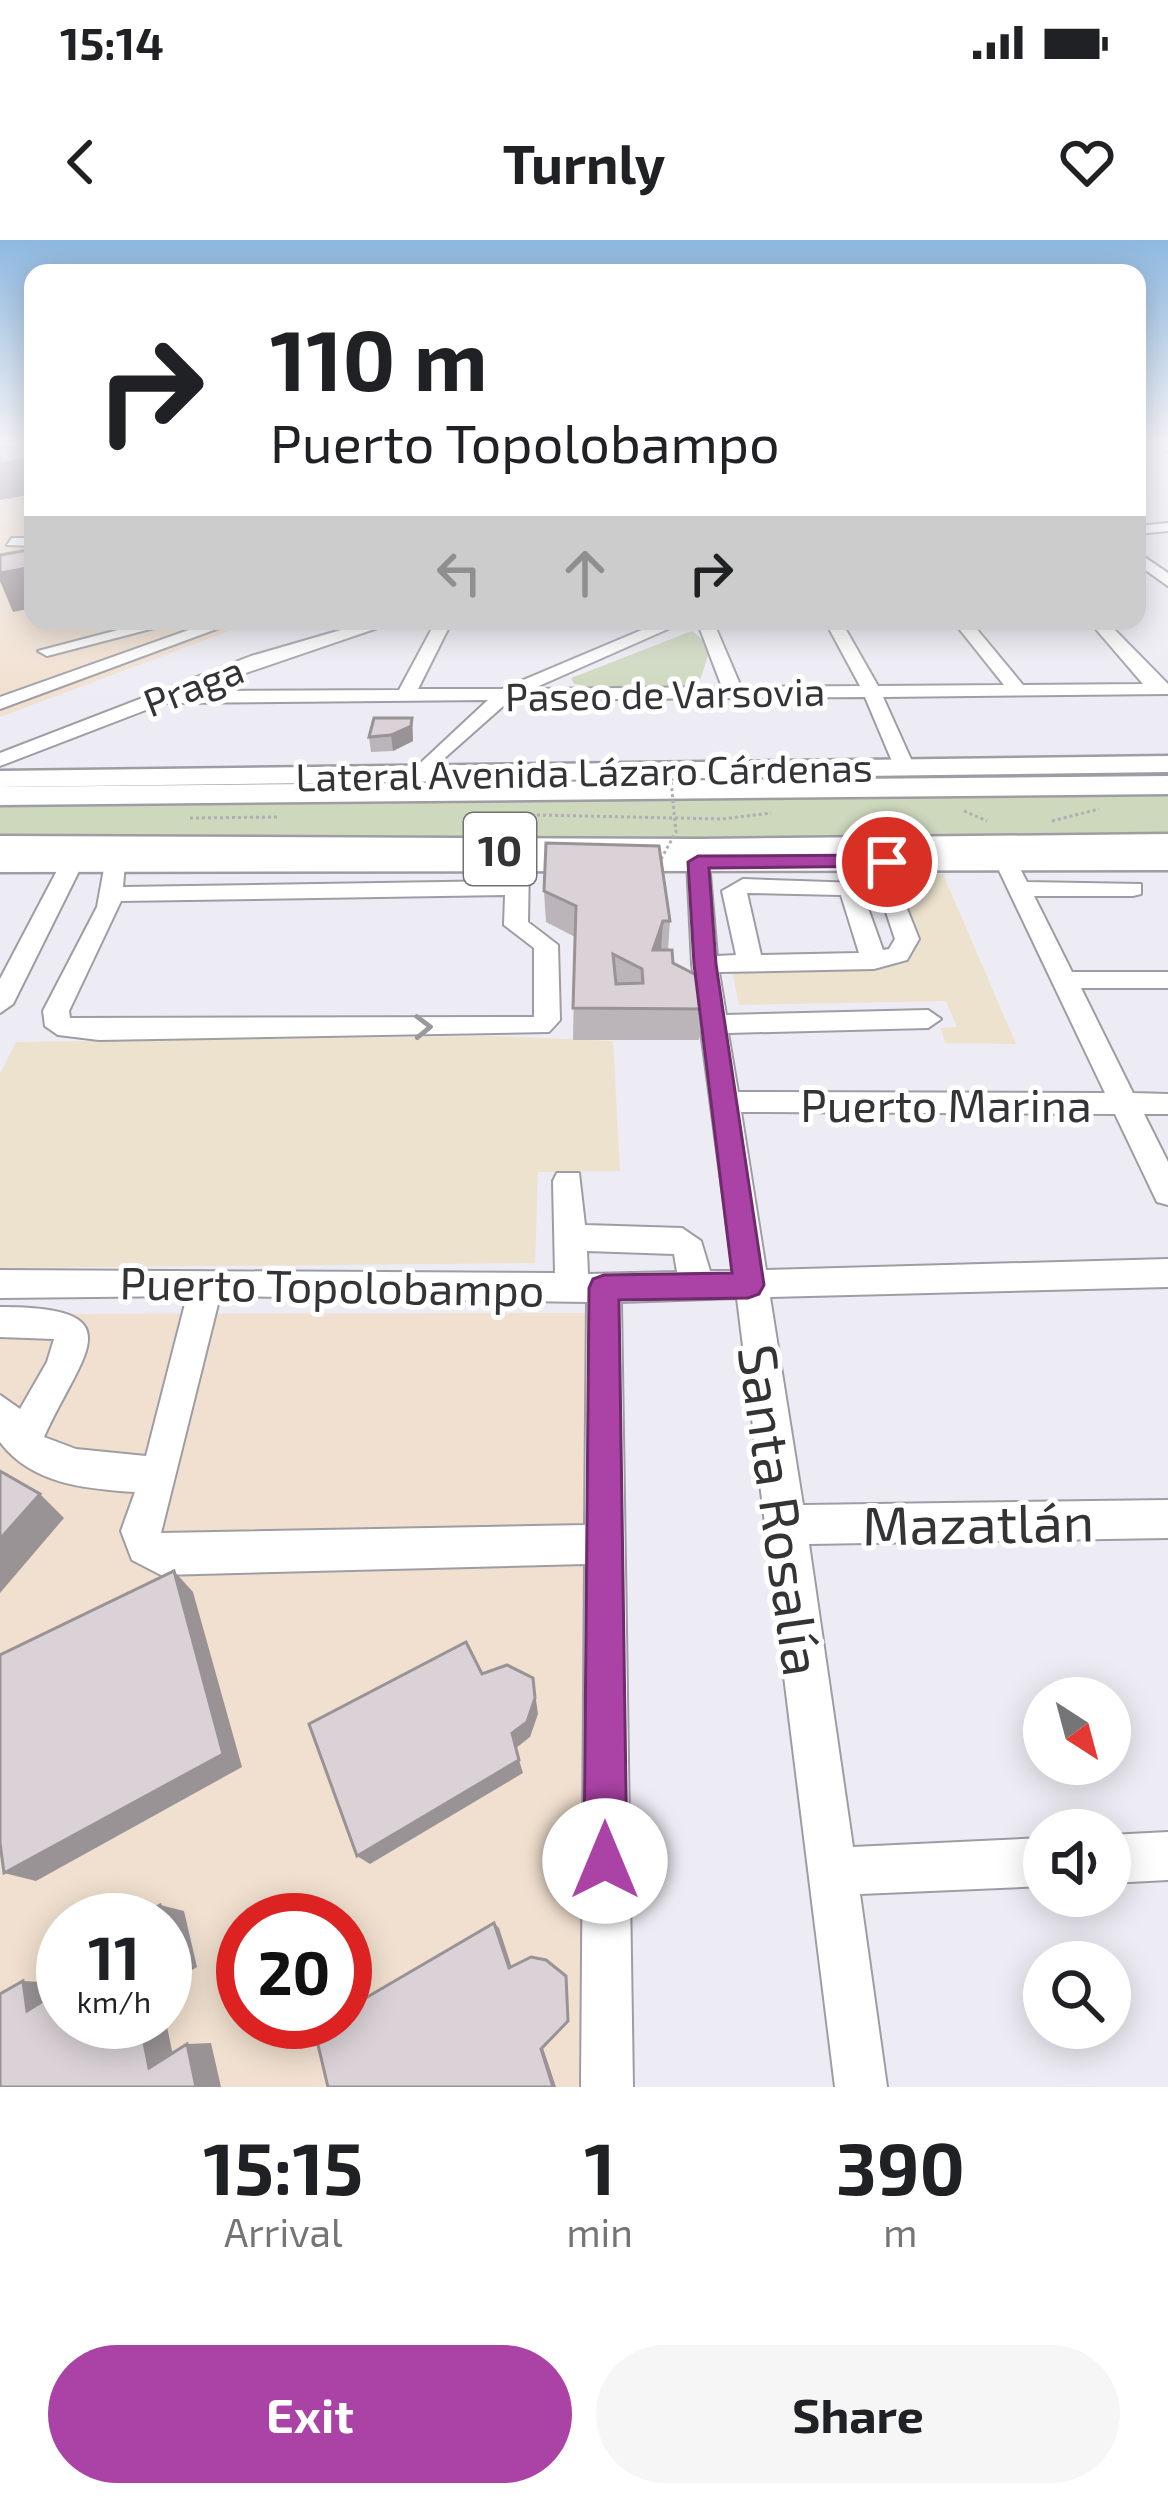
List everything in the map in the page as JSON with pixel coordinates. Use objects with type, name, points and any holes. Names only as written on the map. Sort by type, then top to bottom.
[{"type":"highway","points":[[493,773],[602,781],[628,789]]},
{"type":"highway","name":"10","points":[[0,796],[1168,785]]},
{"type":"highway","name":"10","points":[[0,846],[1168,844]]},
{"type":"highway","points":[[675,864],[903,855],[943,846]]},
{"type":"main road","name":"Lateral Avenida Lázaro Cárdenas","points":[[0,779],[1168,764]]},
{"type":"main road","name":"Lateral Avenida Lázaro Cárdenas","points":[[0,863],[72,863],[113,879],[517,875],[675,864],[1168,861]]},
{"type":"street","points":[[12,542],[24,542]]},
{"type":"street","points":[[62,682],[42,636],[69,630]]},
{"type":"street","points":[[47,651],[135,630]]},
{"type":"street","points":[[0,703],[199,630]]},
{"type":"street","name":"Praga","points":[[0,760],[257,660],[359,630]]},
{"type":"street","points":[[406,694],[440,630]]},
{"type":"street","points":[[421,773],[504,695],[654,630]]},
{"type":"street","points":[[709,630],[734,693]]},
{"type":"street","points":[[838,630],[904,766]]},
{"type":"street","points":[[968,630],[1016,688]]},
{"type":"street","points":[[1106,630],[1163,689]]},
{"type":"street","name":"Paseo de Varsovia","points":[[162,697],[1163,689]]},
{"type":"street","points":[[1077,861],[1093,889]]},
{"type":"street","points":[[788,886],[814,862]]},
{"type":"street","points":[[705,964],[874,962],[898,954],[908,939],[890,891],[848,862]]},
{"type":"street","points":[[1006,862],[1168,1193]]},
{"type":"street","points":[[0,1004],[72,863]]},
{"type":"street","name":"Santa Rosalía","points":[[675,864],[705,964],[748,1285],[787,1526],[861,2087]]},
{"type":"street","points":[[113,879],[56,1011],[58,1026],[99,1031],[543,1025],[546,945],[516,925],[517,875]]},
{"type":"street","points":[[750,963],[736,888],[788,886],[851,888],[874,962]]},
{"type":"street","points":[[1020,889],[1133,889]]},
{"type":"street","points":[[1066,980],[1168,980]]},
{"type":"street","points":[[713,1024],[928,1019]]},
{"type":"street","name":"Puerto Marina","points":[[725,1102],[1168,1104]]},
{"type":"street","points":[[568,1181],[570,1238],[588,1288],[604,1544],[607,2087]]},
{"type":"street","points":[[570,1238],[682,1241],[690,1250],[696,1286]]},
{"type":"street","name":"Puerto Topolobampo","points":[[0,1284],[588,1288],[1168,1273]]},
{"type":"street","points":[[207,1282],[160,1475],[141,1531],[146,1546],[161,1555],[604,1544]]},
{"type":"street","points":[[0,1322],[54,1322],[72,1332],[73,1340],[12,1426],[50,1457],[88,1469],[160,1475]]},
{"type":"street","name":"Mazatlán","points":[[787,1526],[1168,1519]]},
{"type":"street","points":[[1131,1858],[1168,1856]]},
{"type":"street","points":[[833,1872],[1023,1863]]},
{"type":"path","points":[[671,781],[675,864]]},
{"type":"shaded area","points":[[0,527],[24,527],[24,630],[232,630],[0,717]]},
{"type":"shaded area","points":[[943,874],[1016,1044],[945,1043],[941,1028],[957,1027],[946,1001],[739,1005],[732,970],[906,964],[899,943],[920,941],[895,875]]},
{"type":"shaded area","points":[[499,1036],[613,1041],[620,1171],[538,1172],[535,1263],[0,1268],[0,1074],[16,1042]]},
{"type":"shaded area","points":[[606,1313],[625,2087],[0,2087],[0,1314]]},
{"type":"green space","points":[[692,631],[711,647],[697,689],[614,691],[574,684],[571,678]]},
{"type":"green space","points":[[1168,785],[1168,844],[0,840],[0,806]]},
{"type":"building","points":[[24,551],[24,569],[0,573],[0,555]]},
{"type":"building","points":[[374,718],[412,718],[411,726],[391,735],[369,737]]},
{"type":"building","points":[[546,843],[659,846],[670,921],[663,921],[653,950],[672,950],[673,963],[700,977],[703,1009],[573,1008],[576,906],[544,891]],"holes":[[[613,954],[642,969],[643,983],[616,984]]]},
{"type":"building","points":[[0,1471],[40,1494],[0,1539]]},
{"type":"building","points":[[174,1571],[223,1754],[4,1873],[0,1655]]},
{"type":"building","points":[[466,1642],[482,1674],[507,1665],[533,1678],[535,1698],[527,1722],[512,1733],[519,1760],[357,1856],[309,1724]]},
{"type":"building","points":[[494,1923],[509,1968],[531,1957],[546,1960],[566,1976],[568,2021],[541,2049],[553,2087],[328,2087],[319,2049],[372,2049],[372,1994]]},
{"type":"building","points":[[23,1981],[27,2011],[36,2005],[36,2049],[145,2049],[149,2068],[179,2049],[188,2049],[196,2087],[0,2087],[0,1994]]},
{"type":"route","points":[[605,1861],[604,1288],[748,1285],[705,964],[698,862],[887,862]]}]
